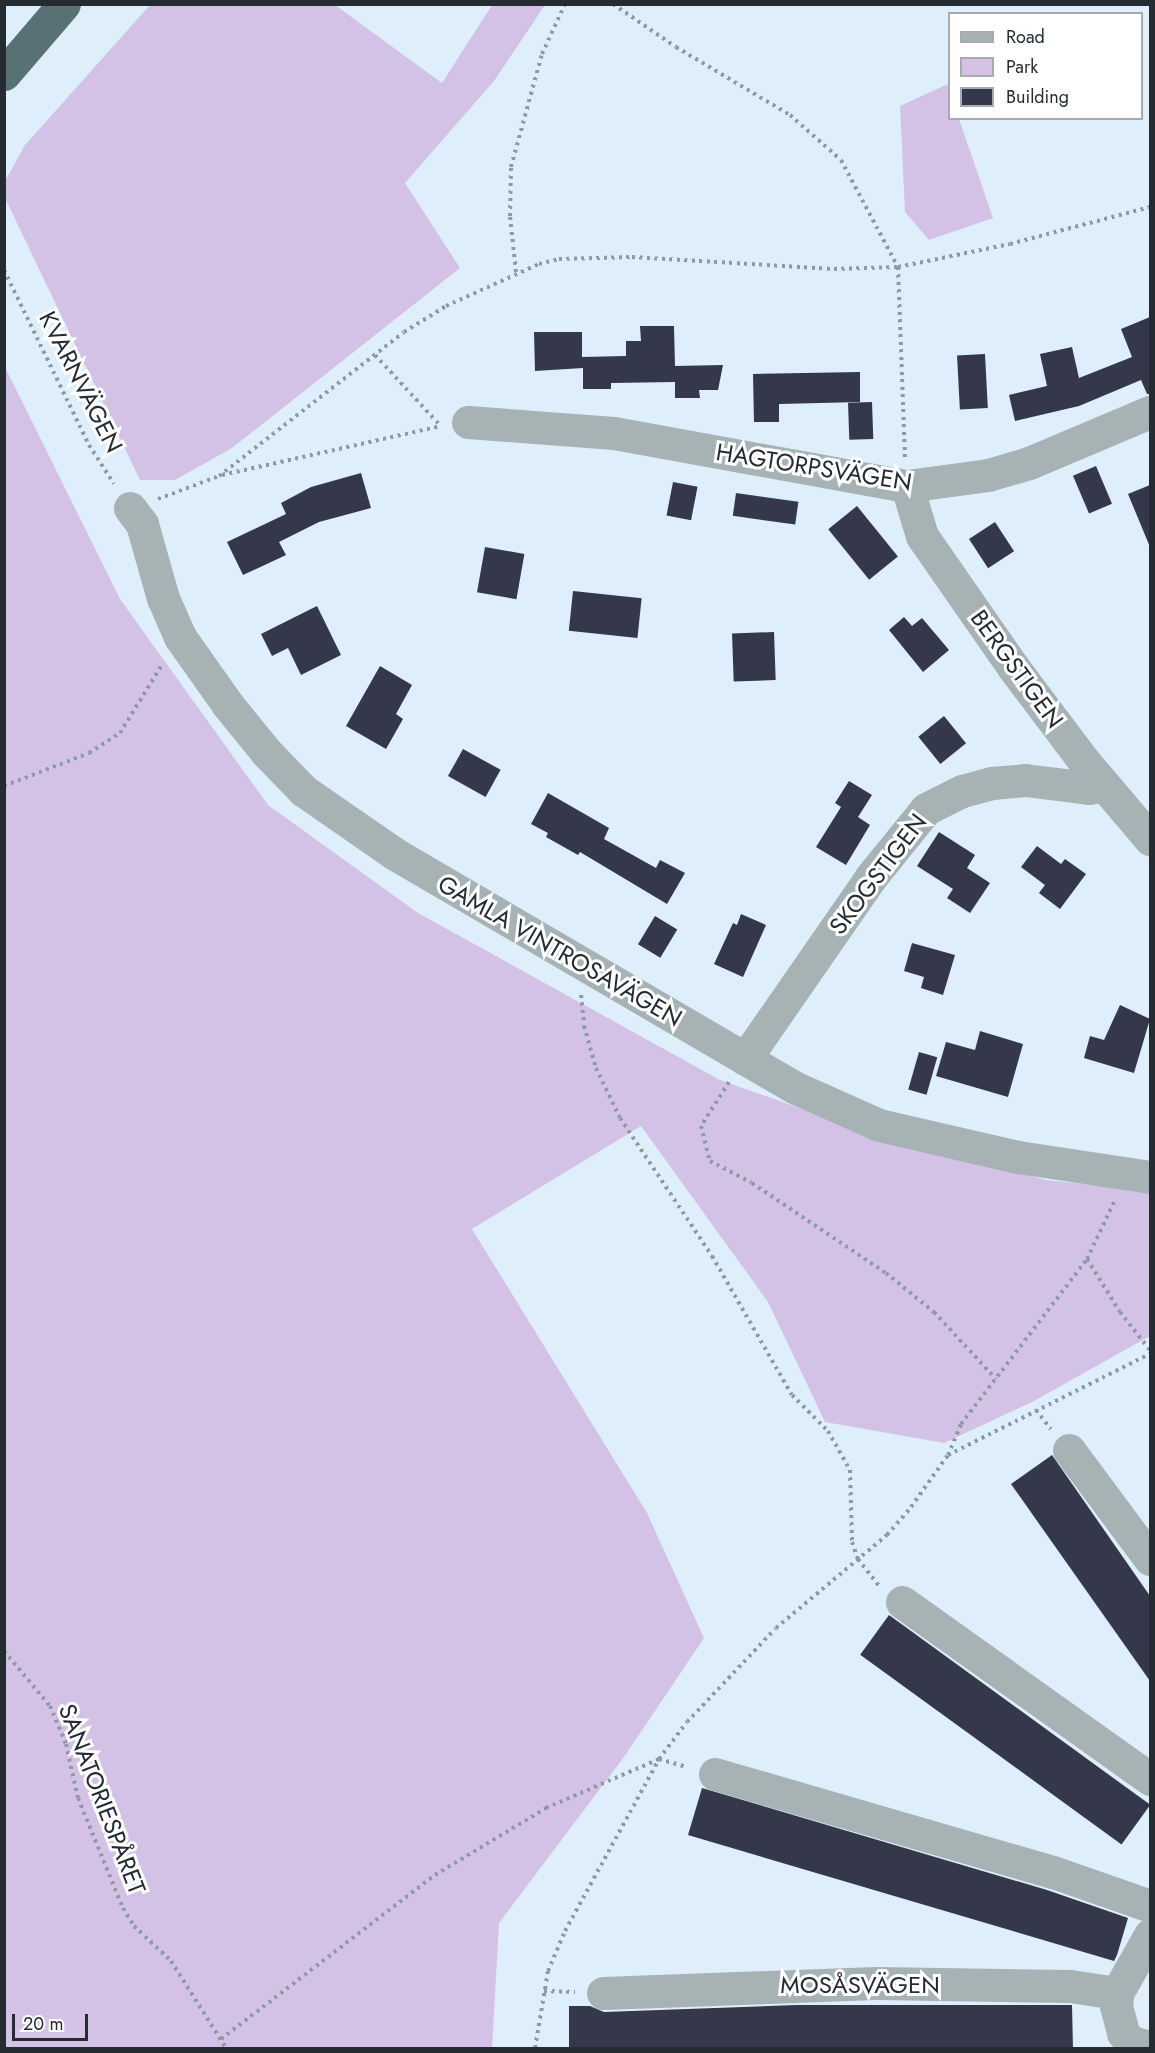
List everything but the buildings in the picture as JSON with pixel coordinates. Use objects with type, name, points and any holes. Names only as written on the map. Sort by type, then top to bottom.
[{"type":"highway","points":[[4,74],[64,4]]},
{"type":"street","name":"HAGTORPSVÄGEN","points":[[454,424],[532,424],[614,433],[907,486],[988,475],[1019,466],[1150,412]]},
{"type":"street","name":"BERGSTIGEN","points":[[907,486],[922,536],[1013,667],[1104,785],[1150,839]]},
{"type":"street","name":"GAMLA VINTROSAVÄGEN","points":[[130,508],[142,524],[163,598],[180,637],[228,705],[267,753],[304,791],[395,854],[796,1088],[879,1125],[1018,1158],[1144,1173]]},
{"type":"street","name":"SKOGSTIGEN","points":[[745,1059],[871,877],[926,808],[962,791],[992,783],[1025,780],[1089,788],[1104,785]]},
{"type":"street","points":[[1069,1450],[1150,1559]]},
{"type":"street","points":[[902,1602],[1150,1779]]},
{"type":"street","points":[[715,1774],[1053,1872],[1150,1906]]},
{"type":"street","points":[[1150,1935],[1117,1993],[1116,2007],[1123,2033],[1131,2042],[1150,2047]]},
{"type":"street","name":"MOSÅSVÄGEN","points":[[603,1993],[876,1983],[1070,1986],[1117,1993]]},
{"type":"path","points":[[516,272],[510,216],[511,167],[542,54],[565,4]]},
{"type":"path","points":[[613,4],[676,47],[762,96],[820,139],[846,168],[898,267],[907,486]]},
{"type":"path","points":[[219,476],[375,355],[446,306],[516,272],[559,259],[632,257],[834,269],[898,267],[1010,244],[1150,207]]},
{"type":"path","name":"KVARNVÄGEN","points":[[4,270],[89,445],[130,508]]},
{"type":"path","points":[[375,355],[454,424]]},
{"type":"path","points":[[130,508],[219,476],[454,424]]},
{"type":"path","points":[[4,786],[89,753],[120,733],[180,637]]},
{"type":"path","points":[[580,963],[584,1026],[596,1068],[620,1118],[712,1256],[792,1395],[828,1431],[850,1470],[851,1527],[858,1559]]},
{"type":"path","points":[[745,1059],[701,1126],[710,1161],[752,1183],[886,1273],[934,1312],[996,1379]]},
{"type":"path","points":[[536,2049],[548,1971],[565,1931],[659,1760],[687,1722],[776,1628],[858,1559],[911,1507],[948,1455],[961,1424],[1087,1259],[1144,1173]]},
{"type":"path","points":[[948,1455],[1150,1352],[1120,1312],[1087,1259]]},
{"type":"path","name":"SANATORIESPÅRET","points":[[4,1651],[50,1706],[66,1744],[78,1798],[123,1908],[134,1926],[171,1961],[226,2049]]},
{"type":"path","points":[[221,2039],[435,1875],[546,1808],[659,1760]]},
{"type":"green space","points":[[150,5],[335,5],[442,83],[492,5],[545,5],[494,81],[405,183],[460,268],[232,448],[175,480],[140,480],[5,198],[5,181],[25,145]]},
{"type":"green space","points":[[948,84],[948,120],[959,120],[993,218],[929,240],[905,212],[900,106]]},
{"type":"green space","points":[[4,365],[120,599],[268,805],[418,913],[720,1080],[891,1140],[1046,1180],[1150,1191],[1150,1336],[1032,1402],[944,1443],[825,1422],[768,1302],[641,1126],[472,1229],[647,1513],[704,1638],[624,1757],[499,1923],[492,2048],[5,2048]]}]
